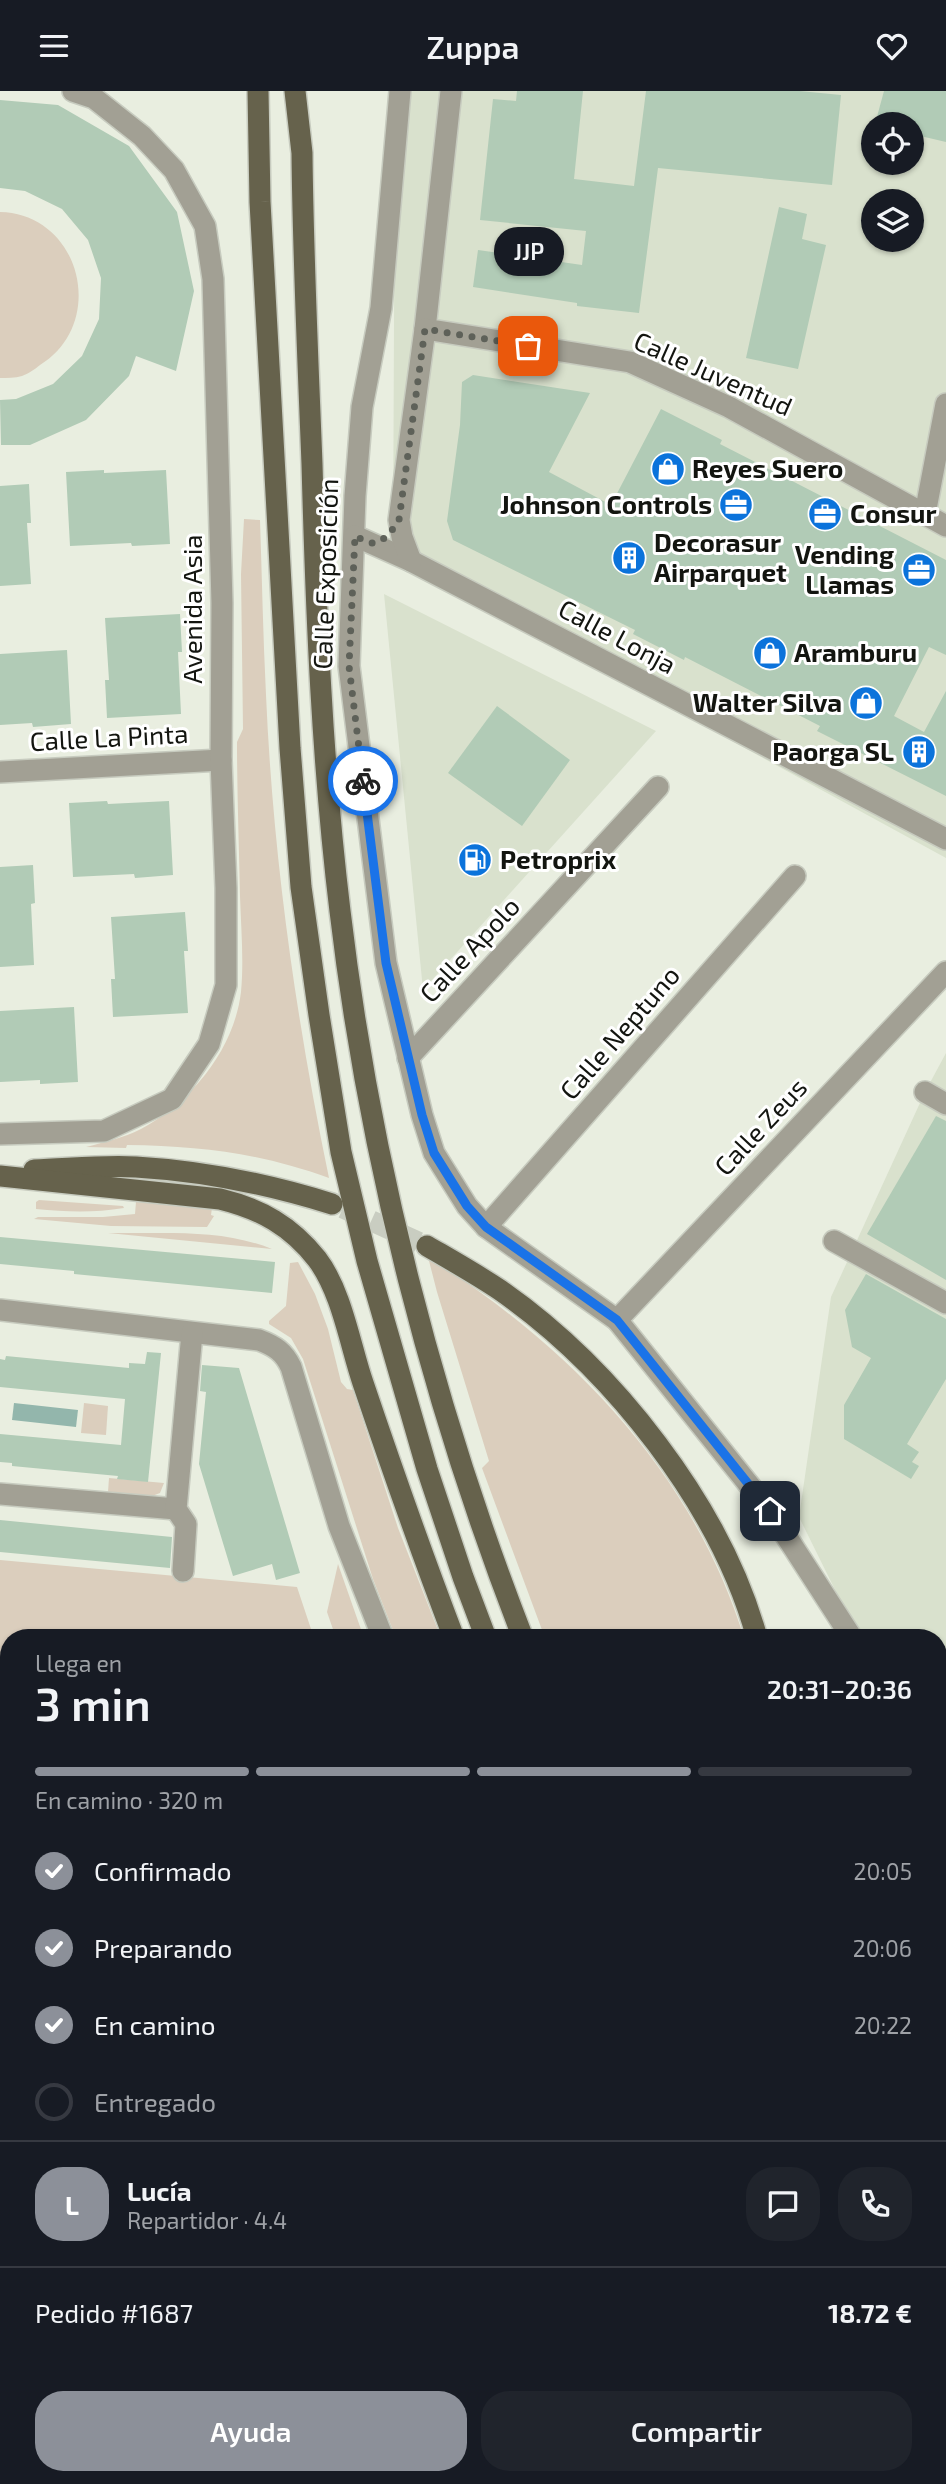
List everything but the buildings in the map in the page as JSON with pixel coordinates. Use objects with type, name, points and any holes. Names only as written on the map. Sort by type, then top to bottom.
[{"type":"main road","points":[[258,91],[260,202],[290,748],[301,887],[317,1002],[341,1152],[371,1273],[427,1469],[483,1629]]},
{"type":"main road","points":[[295,91],[302,153]]},
{"type":"main road","points":[[305,91],[302,153],[314,533],[324,736],[344,940],[362,1062],[403,1253],[429,1355],[460,1458],[495,1567],[519,1629]]},
{"type":"main road","points":[[0,1173],[124,1167],[190,1172],[275,1187],[332,1204]]},
{"type":"main road","points":[[0,1173],[220,1199],[242,1204],[288,1227],[305,1244],[319,1262],[338,1302],[410,1522],[451,1629]]},
{"type":"main road","points":[[427,1246],[501,1291],[589,1366],[624,1403],[654,1440],[709,1524],[737,1581],[754,1629]]},
{"type":"street","name":"Avenida Asia","points":[[0,1134],[104,1131],[172,1099],[209,1044],[226,985],[226,888],[221,760],[222,603],[214,292],[205,226],[174,170],[142,136],[94,98],[73,91]]},
{"type":"street","name":"Calle Exposición","points":[[400,91],[382,308],[362,407],[355,496],[363,540],[349,666],[386,963],[422,1115],[434,1153],[467,1206],[486,1227],[617,1320],[770,1511],[846,1629]]},
{"type":"street","points":[[411,561],[399,520],[425,329],[451,91]]},
{"type":"street","name":"Calle Juventud","points":[[425,329],[630,362],[729,407],[946,526]]},
{"type":"street","points":[[925,514],[946,404]]},
{"type":"street","points":[[363,540],[378,542],[399,520]]},
{"type":"street","name":"Calle Lonja","points":[[363,540],[411,561],[946,839]]},
{"type":"street","name":"Calle La Pinta","points":[[0,772],[221,760]]},
{"type":"street","name":"Calle Apolo","points":[[408,1058],[658,787]]},
{"type":"street","name":"Calle Neptuno","points":[[486,1227],[795,876]]},
{"type":"street","name":"Calle Zeus","points":[[617,1320],[946,972]]},
{"type":"street","points":[[925,1092],[946,1104]]},
{"type":"street","points":[[834,1241],[946,1303]]},
{"type":"street","points":[[0,1310],[259,1340],[278,1349],[292,1367],[339,1526],[379,1629]]},
{"type":"street","points":[[183,1571],[186,1524],[176,1509],[192,1333]]},
{"type":"street","points":[[0,1494],[176,1509]]},
{"type":"shaded area","points":[[395,91],[946,91],[946,858],[393,556]]},
{"type":"shaded area","points":[[0,212],[28,217],[50,231],[66,250],[76,273],[79,299],[74,324],[61,346],[31,371],[11,378],[0,378]]},
{"type":"shaded area","points":[[244,519],[260,520],[269,756],[280,877],[296,998],[329,1178],[278,1162],[205,1149],[127,1145],[126,1148],[86,1147],[141,1129],[177,1104],[193,1089],[219,1054],[237,1013],[242,968],[237,742],[243,729],[241,574]]},
{"type":"shaded area","name":"Petroprix","points":[[384,594],[656,731],[423,990]]},
{"type":"shaded area","points":[[946,1053],[946,1629],[858,1629],[845,1610],[799,1517],[831,1297],[925,1092]]},
{"type":"shaded area","points":[[39,1200],[124,1208],[102,1211],[36,1209],[36,1202]]},
{"type":"shaded area","points":[[136,1202],[212,1208],[211,1215],[214,1216],[207,1227],[111,1226],[34,1219],[135,1214]]},
{"type":"shaded area","points":[[108,1233],[212,1235],[252,1242],[272,1249]]},
{"type":"shaded area","points":[[428,1257],[481,1292],[531,1331],[578,1374],[621,1420],[660,1469],[694,1522],[722,1578],[741,1629],[542,1629],[482,1468],[489,1461]]},
{"type":"shaded area","points":[[298,1262],[315,1294],[328,1329],[341,1382],[347,1389],[353,1390],[398,1528],[437,1629],[392,1629],[373,1579],[303,1359],[291,1338],[269,1324],[286,1306],[290,1263]]},
{"type":"shaded area","points":[[84,1403],[108,1406],[106,1435],[81,1433]]},
{"type":"shaded area","points":[[109,1478],[164,1483],[160,1493],[152,1496],[108,1492]]},
{"type":"shaded area","points":[[0,1560],[297,1587],[311,1629],[0,1629]]},
{"type":"shaded area","points":[[338,1564],[361,1629],[333,1629],[327,1612]]},
{"type":"water","points":[[14,1403],[78,1410],[76,1427],[12,1420]]},
{"type":"tunnel","points":[[343,1208],[427,1246]]},
{"type":"way so far","points":[[363,781],[349,666],[355,536],[371,543],[378,542],[399,520],[425,329],[528,346]]},
{"type":"place","name":"JJP","points":[[528,346]]},
{"type":"place","name":"Reyes Suero","points":[[668,469]]},
{"type":"place","name":"Johnson Controls","points":[[736,505]]},
{"type":"place","name":"Consur","points":[[825,514]]},
{"type":"place","name":"Decorasur Airparquet","points":[[629,558]]},
{"type":"place","name":"Vending Llamas","points":[[919,570]]},
{"type":"place","name":"Aramburu","points":[[770,653]]},
{"type":"place","name":"Walter Silva","points":[[866,703]]},
{"type":"place","name":"Paorga SL","points":[[919,752]]},
{"type":"place","name":"Petroprix","points":[[475,860]]},
{"type":"route","points":[[363,781],[386,963],[422,1115],[434,1153],[467,1206],[486,1227],[617,1320],[770,1511]]}]
